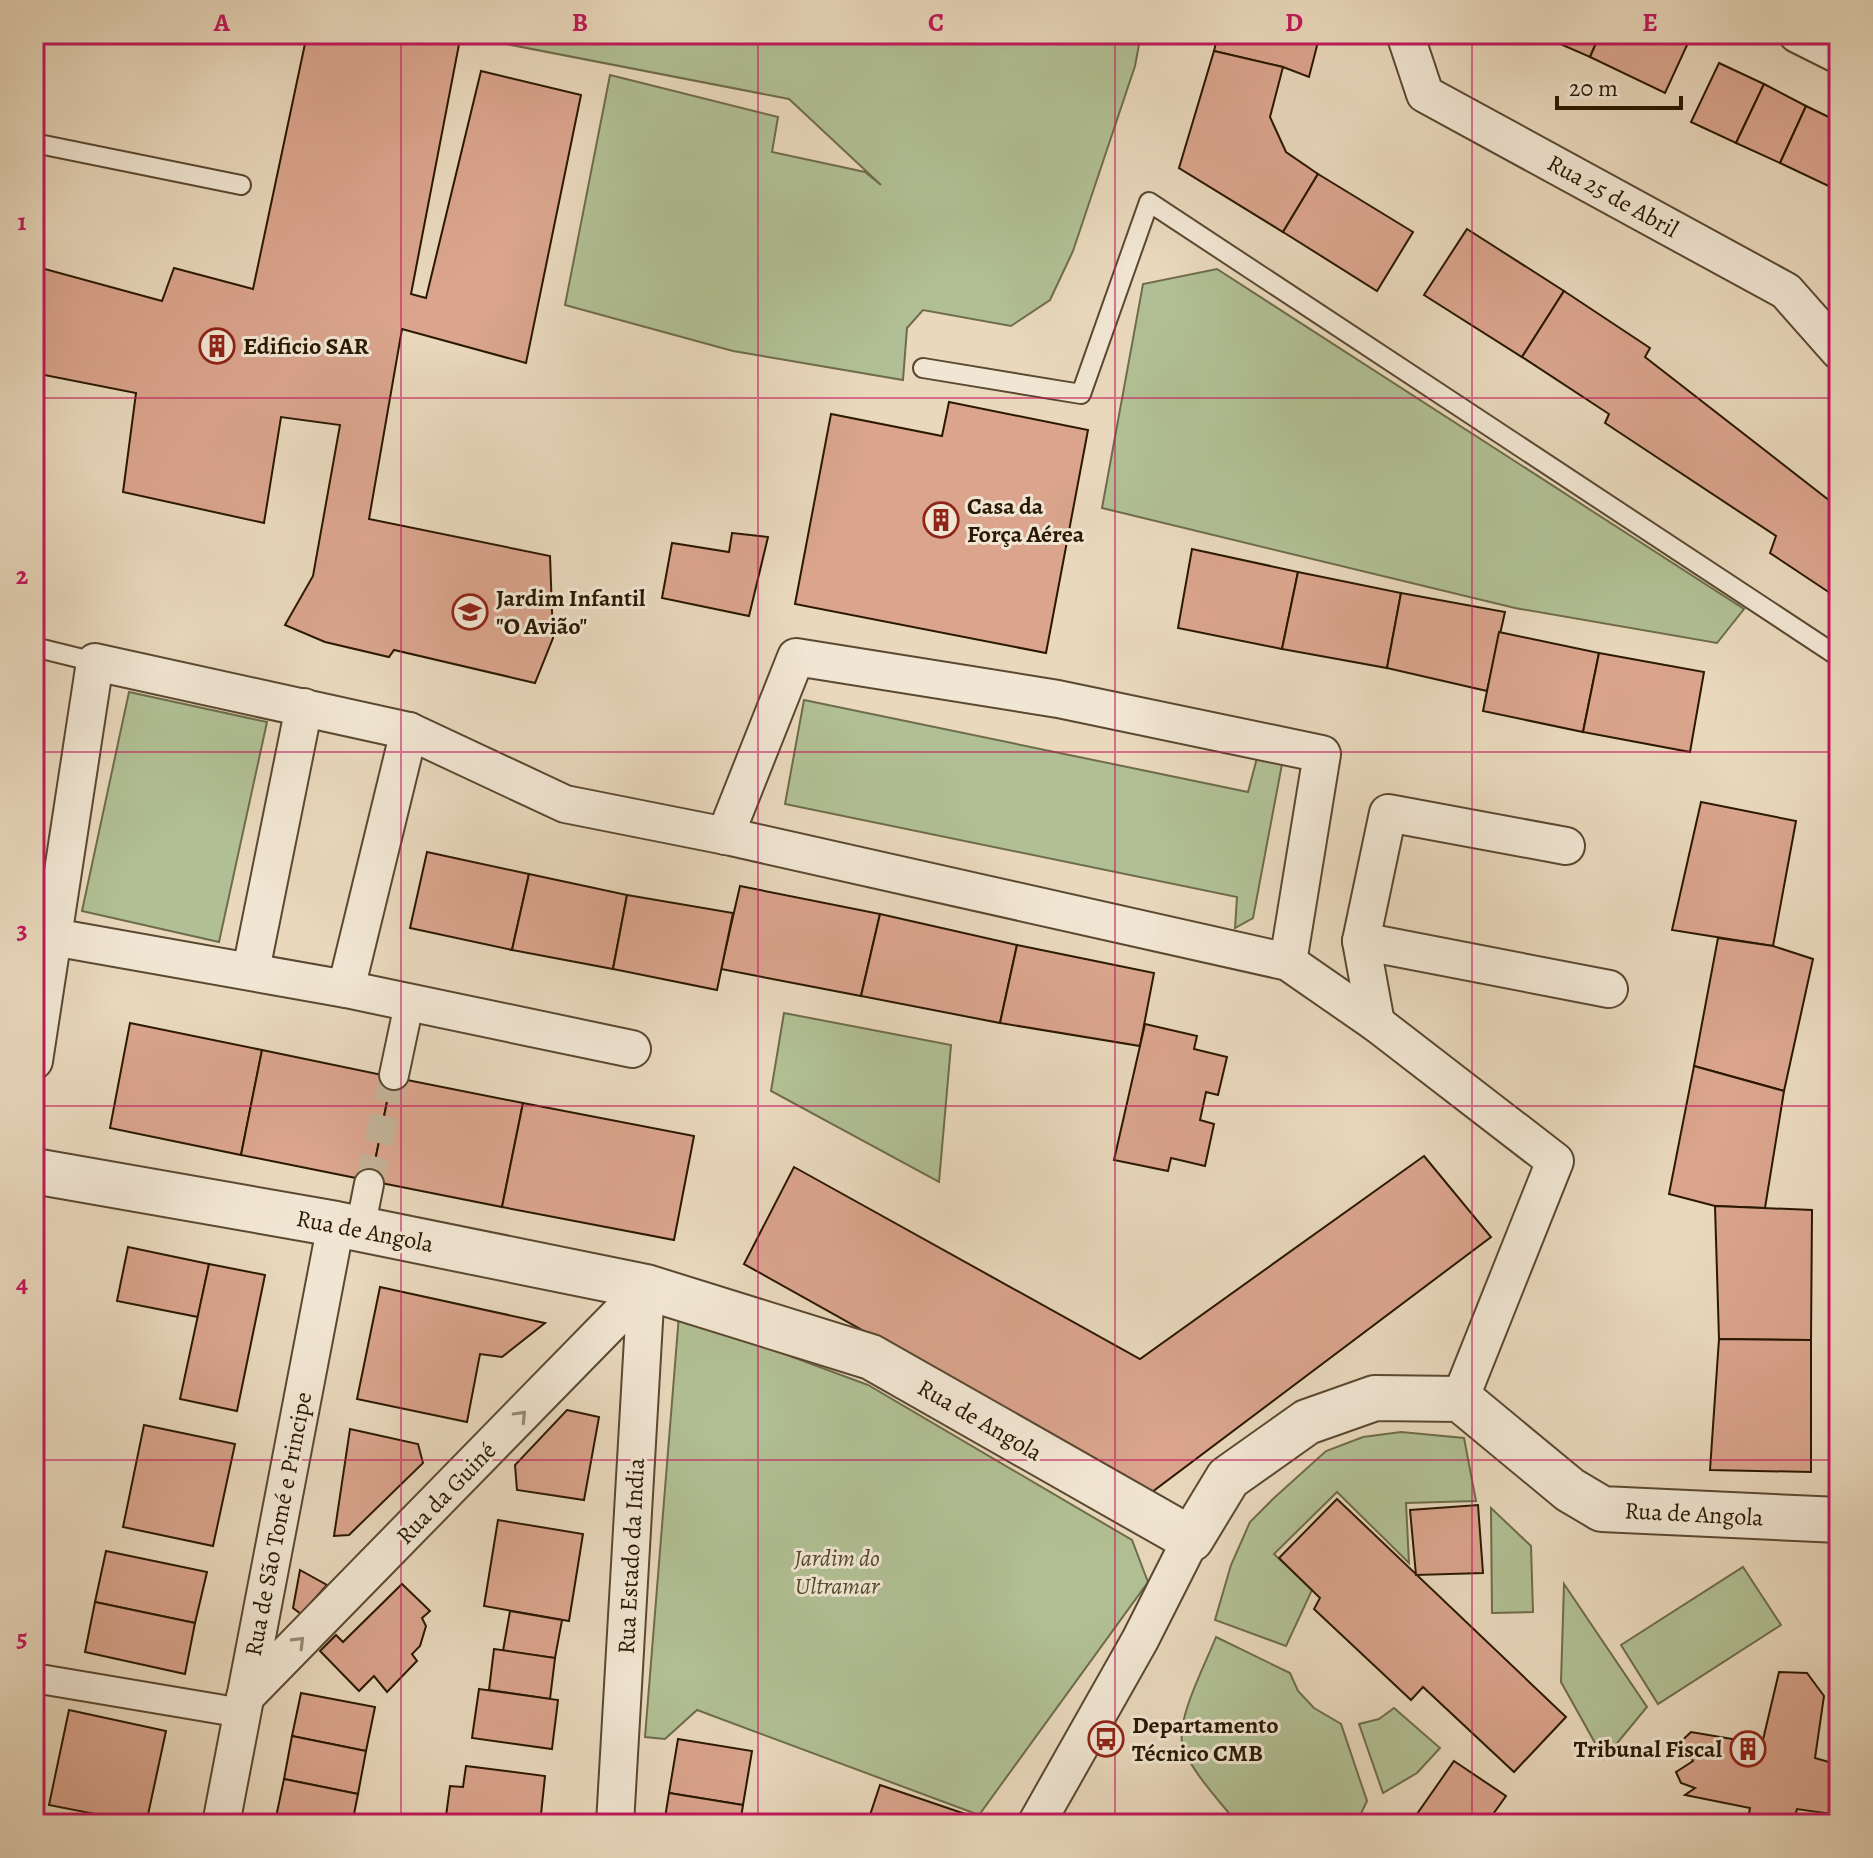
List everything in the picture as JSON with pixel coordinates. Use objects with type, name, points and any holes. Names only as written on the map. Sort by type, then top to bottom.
[{"type":"street","name":"Rua 25 de Abril","points":[[1405,34],[1425,94],[1786,291],[1839,351]]},
{"type":"street","points":[[1797,34],[1839,55]]},
{"type":"street","points":[[725,836],[796,657],[1058,699],[1322,754],[1288,962]]},
{"type":"street","points":[[34,1061],[95,662],[409,731],[565,804],[725,836],[1288,962],[1376,1023],[1555,1161],[1460,1399],[1375,1398],[1307,1422],[1228,1478],[1191,1539],[1140,1640],[1036,1824]]},
{"type":"street","points":[[251,970],[304,707]]},
{"type":"street","points":[[346,989],[409,731]]},
{"type":"street","points":[[1376,1023],[1361,941],[1388,813],[1566,846]]},
{"type":"street","points":[[53,937],[251,970],[632,1049]]},
{"type":"street","points":[[1361,941],[1609,989]]},
{"type":"street","points":[[394,1075],[409,1004]]},
{"type":"street","name":"Rua de Angola","points":[[34,1171],[348,1227],[646,1287],[871,1357],[1191,1539]]},
{"type":"street","points":[[348,1227],[369,1184]]},
{"type":"street","name":"Rua de São Tomé e Principe","points":[[221,1824],[243,1705],[348,1227]]},
{"type":"street","name":"Rua da Guiné","points":[[243,1705],[646,1287]]},
{"type":"street","name":"Rua Estado da India","points":[[615,1824],[646,1287]]},
{"type":"street","name":"Rua de Angola","points":[[1460,1399],[1570,1490],[1602,1509],[1839,1520]]},
{"type":"street","points":[[34,1678],[243,1705]]},
{"type":"lane","points":[[34,143],[241,185]]},
{"type":"lane","points":[[923,368],[1081,394],[1149,202],[1839,657]]},
{"type":"lane","points":[[34,647],[95,662]]},
{"type":"green space","points":[[504,34],[1141,34],[1135,66],[1073,251],[1050,300],[1011,326],[923,310],[907,328],[903,380],[733,351],[565,305],[610,75],[778,117],[772,152],[865,172],[881,185],[789,99],[501,43]]},
{"type":"green space","points":[[1217,269],[1744,609],[1717,643],[1515,608],[1102,508],[1143,284]]},
{"type":"green space","points":[[129,692],[267,722],[219,942],[82,911]]},
{"type":"green space","points":[[804,700],[1248,792],[1258,754],[1282,764],[1253,918],[1235,928],[1237,897],[785,804]]},
{"type":"green space","points":[[784,1013],[951,1045],[939,1182],[771,1091]]},
{"type":"green space","name":"Jardim do Ultramar","points":[[679,1315],[868,1385],[1132,1540],[1148,1582],[979,1815],[697,1710],[665,1739],[645,1737]]},
{"type":"green space","points":[[1401,1432],[1464,1438],[1476,1501],[1406,1503],[1409,1563],[1337,1492],[1274,1554],[1312,1590],[1286,1646],[1215,1620],[1231,1565],[1250,1522],[1326,1451],[1363,1437]]},
{"type":"green space","points":[[1491,1508],[1531,1546],[1533,1612],[1492,1613]]},
{"type":"green space","points":[[1743,1567],[1781,1625],[1658,1704],[1621,1645]]},
{"type":"green space","points":[[1564,1584],[1647,1707],[1604,1759],[1561,1682]]},
{"type":"green space","points":[[1216,1637],[1290,1673],[1298,1691],[1314,1708],[1341,1724],[1367,1801],[1356,1824],[1238,1824],[1206,1784],[1185,1752],[1182,1731],[1188,1704]]},
{"type":"green space","points":[[1394,1708],[1440,1748],[1417,1773],[1383,1793],[1359,1724],[1379,1719]]},
{"type":"building","name":"Edificio SAR","points":[[327,34],[461,34],[411,294],[426,298],[481,71],[581,95],[526,363],[402,329],[369,519],[550,556],[553,638],[535,683],[394,650],[389,657],[325,642],[285,625],[313,576],[340,425],[281,417],[264,523],[123,492],[136,393],[34,373],[34,266],[162,301],[174,268],[253,289],[306,39],[326,42]]},
{"type":"building","points":[[1218,34],[1320,34],[1309,77],[1283,67],[1214,51]]},
{"type":"building","points":[[1554,34],[1600,34],[1590,57],[1551,40]]},
{"type":"building","points":[[1600,34],[1670,34],[1688,43],[1665,93],[1590,57]]},
{"type":"building","points":[[1214,51],[1283,67],[1270,117],[1286,152],[1318,174],[1283,232],[1179,168]]},
{"type":"building","points":[[1719,63],[1764,84],[1736,143],[1691,122]]},
{"type":"building","points":[[1764,84],[1806,106],[1780,163],[1736,143]]},
{"type":"building","points":[[1806,106],[1839,122],[1839,191],[1780,163]]},
{"type":"building","points":[[1318,174],[1413,232],[1377,291],[1283,232]]},
{"type":"building","points":[[1467,229],[1564,291],[1522,357],[1424,295]]},
{"type":"building","points":[[1564,291],[1650,348],[1645,357],[1839,508],[1839,599],[1770,553],[1776,536],[1605,423],[1609,414],[1522,357]]},
{"type":"building","name":"Casa da Força Aérea","points":[[949,402],[1088,430],[1046,653],[795,604],[831,414],[942,436]]},
{"type":"building","points":[[732,533],[768,537],[749,616],[662,598],[672,543],[729,552]]},
{"type":"building","points":[[1192,549],[1298,572],[1282,649],[1178,628]]},
{"type":"building","points":[[1298,572],[1401,593],[1387,668],[1282,649]]},
{"type":"building","points":[[1401,593],[1505,612],[1487,691],[1387,668]]},
{"type":"building","points":[[1499,632],[1599,653],[1583,732],[1483,711]]},
{"type":"building","points":[[1599,653],[1704,672],[1690,752],[1583,732]]},
{"type":"building","points":[[1701,802],[1796,821],[1773,946],[1672,930]]},
{"type":"building","points":[[427,852],[529,874],[512,950],[410,928]]},
{"type":"building","points":[[529,874],[627,895],[613,969],[512,950]]},
{"type":"building","points":[[740,886],[880,914],[861,996],[721,969]]},
{"type":"building","points":[[627,895],[733,913],[717,990],[613,969]]},
{"type":"building","points":[[880,914],[1017,945],[1000,1023],[861,996]]},
{"type":"building","points":[[1718,938],[1773,946],[1813,959],[1784,1091],[1694,1066]]},
{"type":"building","points":[[1017,945],[1154,973],[1140,1046],[1000,1023]]},
{"type":"building","points":[[130,1023],[262,1050],[241,1155],[110,1128]]},
{"type":"building","points":[[1145,1024],[1197,1036],[1194,1049],[1227,1057],[1218,1095],[1206,1092],[1200,1120],[1214,1124],[1205,1166],[1171,1158],[1168,1171],[1114,1160]]},
{"type":"building","points":[[262,1050],[392,1077],[371,1181],[241,1155]]},
{"type":"building","points":[[1694,1066],[1784,1091],[1765,1208],[1715,1206],[1669,1194]]},
{"type":"building","points":[[392,1077],[523,1103],[502,1207],[371,1181]]},
{"type":"building","points":[[523,1103],[694,1136],[674,1240],[502,1207]]},
{"type":"building","points":[[1424,1156],[1491,1237],[1152,1492],[744,1264],[794,1167],[1140,1359]]},
{"type":"building","points":[[1715,1206],[1812,1210],[1811,1340],[1719,1339]]},
{"type":"building","points":[[128,1247],[209,1264],[198,1317],[117,1301]]},
{"type":"building","points":[[209,1264],[265,1275],[237,1411],[180,1399]]},
{"type":"building","points":[[380,1287],[545,1323],[502,1357],[480,1354],[467,1422],[357,1399]]},
{"type":"building","points":[[1719,1339],[1811,1340],[1811,1472],[1710,1470]]},
{"type":"building","points":[[567,1410],[599,1417],[584,1500],[517,1490],[515,1465]]},
{"type":"building","points":[[144,1425],[235,1444],[213,1546],[123,1527]]},
{"type":"building","points":[[350,1429],[418,1444],[423,1463],[349,1535],[334,1536]]},
{"type":"building","points":[[1337,1499],[1566,1717],[1514,1772],[1423,1687],[1411,1700],[1314,1609],[1320,1598],[1279,1558]]},
{"type":"building","points":[[1478,1505],[1483,1573],[1416,1575],[1410,1510]]},
{"type":"building","points":[[498,1520],[583,1534],[569,1621],[484,1606]]},
{"type":"building","points":[[106,1551],[207,1572],[195,1623],[95,1602]]},
{"type":"building","points":[[300,1570],[327,1585],[301,1614],[293,1608]]},
{"type":"building","points":[[402,1584],[430,1611],[422,1618],[426,1626],[420,1646],[412,1654],[417,1661],[387,1692],[374,1676],[359,1691],[320,1651],[336,1635],[343,1642]]},
{"type":"building","points":[[95,1602],[195,1623],[185,1674],[85,1652]]},
{"type":"building","points":[[510,1611],[562,1620],[555,1658],[503,1651]]},
{"type":"building","points":[[494,1649],[555,1658],[550,1699],[489,1690]]},
{"type":"building","name":"Tribunal Fiscal","points":[[1779,1672],[1807,1673],[1824,1696],[1815,1758],[1839,1765],[1839,1815],[1797,1809],[1793,1824],[1747,1824],[1750,1808],[1685,1795],[1695,1788],[1681,1783],[1676,1772],[1693,1761],[1686,1750],[1675,1747],[1691,1732],[1762,1744]]},
{"type":"building","points":[[479,1689],[558,1700],[552,1749],[472,1738]]},
{"type":"building","points":[[301,1693],[375,1707],[366,1751],[292,1736]]},
{"type":"building","points":[[69,1710],[166,1731],[146,1824],[49,1805]]},
{"type":"building","points":[[292,1736],[366,1751],[358,1794],[284,1779]]},
{"type":"building","points":[[678,1739],[752,1751],[743,1805],[669,1793]]},
{"type":"building","points":[[1454,1761],[1506,1796],[1486,1824],[1410,1824]]},
{"type":"building","points":[[466,1766],[545,1776],[540,1824],[446,1816],[450,1786],[463,1787]]},
{"type":"building","points":[[284,1779],[358,1794],[352,1824],[275,1822]]},
{"type":"building","points":[[880,1785],[974,1817],[972,1824],[867,1824]]},
{"type":"building","points":[[669,1793],[743,1805],[740,1824],[664,1824]]},
{"type":"building","points":[[446,1816],[518,1824],[446,1824]]},
{"type":"tunnel","points":[[369,1184],[394,1075]]},
{"type":"place","name":"Edificio SAR","points":[[217,346]]},
{"type":"place","name":"Casa da Força Aérea","points":[[941,520]]},
{"type":"place","name":"Jardim Infantil \"O Avião\"","points":[[470,612]]},
{"type":"place","name":"Departamento Técnico CMB","points":[[1106,1739]]},
{"type":"place","name":"Tribunal Fiscal","points":[[1748,1749]]}]
